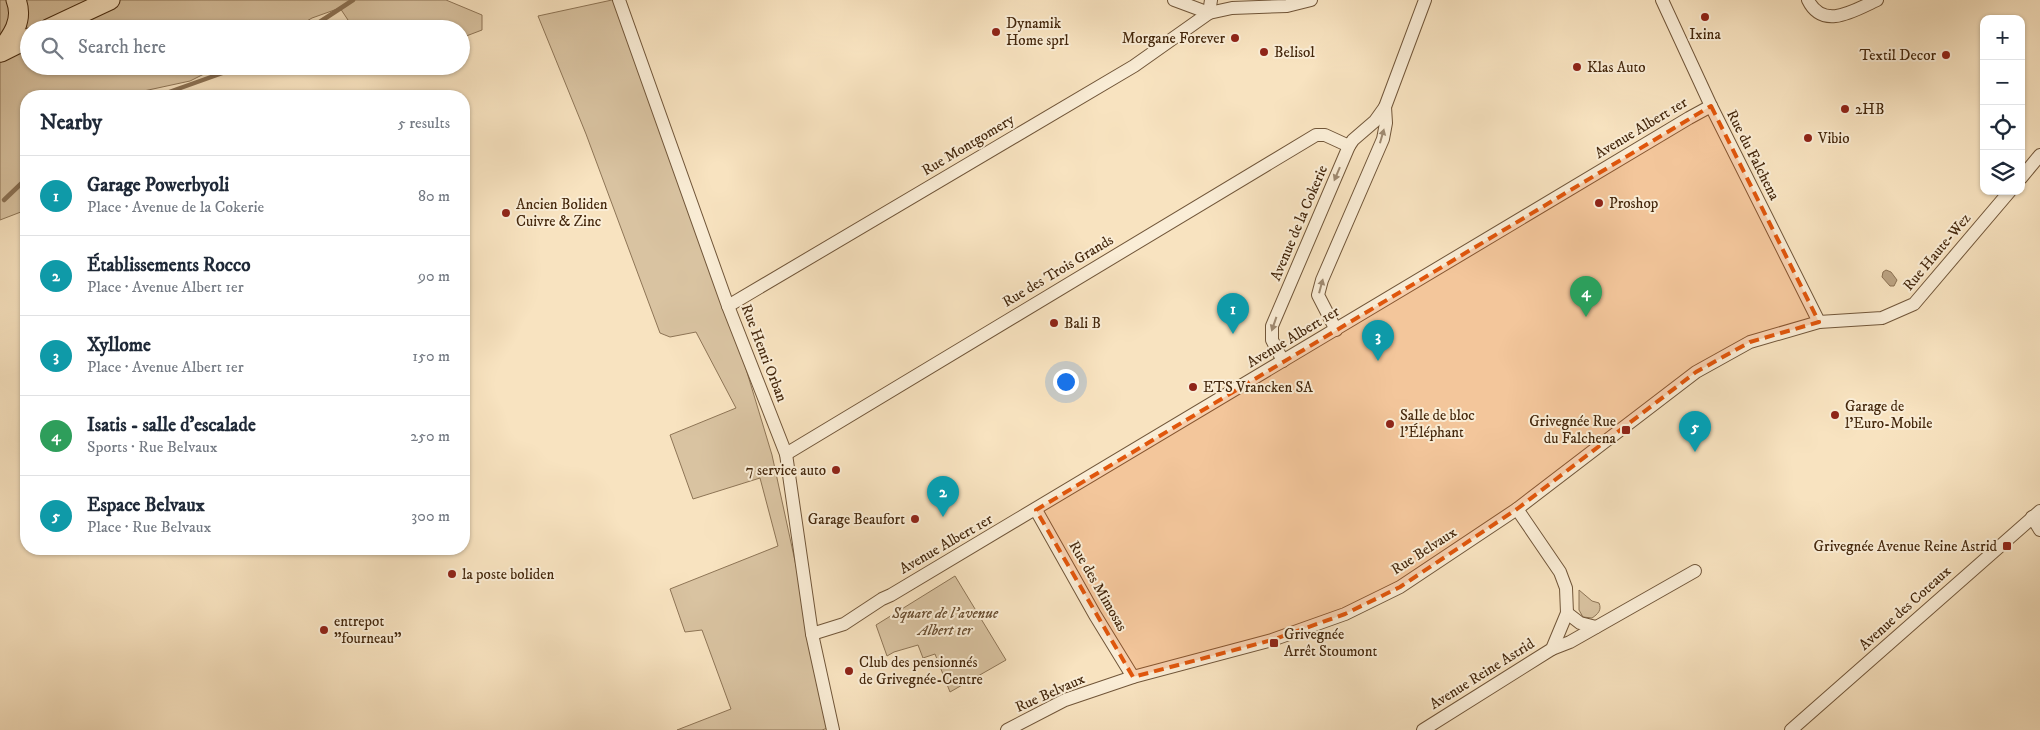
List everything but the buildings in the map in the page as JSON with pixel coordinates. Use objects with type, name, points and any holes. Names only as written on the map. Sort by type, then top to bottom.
[{"type":"main road","points":[[0,52],[17,25],[19,14],[16,0]]},
{"type":"main road","points":[[67,20],[110,0]]},
{"type":"main road","points":[[0,52],[20,42]]},
{"type":"street","name":"Rue Henri Orban","points":[[619,0],[728,306],[786,454],[812,634],[833,730]]},
{"type":"street","points":[[1174,0],[1209,13],[1232,8],[1287,6],[1311,0]]},
{"type":"street","points":[[1209,13],[1211,0]]},
{"type":"street","name":"Avenue de la Cokerie","points":[[1283,361],[1272,340],[1272,326],[1349,146],[1353,140],[1375,121],[1384,107],[1425,0]]},
{"type":"street","name":"Rue du Falchena","points":[[1662,0],[1711,106],[1819,322]]},
{"type":"street","points":[[1808,0],[1812,7],[1822,15],[1832,16],[1844,16],[1877,0]]},
{"type":"street","name":"Rue Montgomery","points":[[728,306],[1134,66],[1209,13]]},
{"type":"street","name":"Avenue Albert 1er","points":[[812,634],[844,624],[882,599],[1036,510],[1711,106]]},
{"type":"street","name":"Avenue de la Cokerie","points":[[1336,330],[1318,295],[1322,280],[1382,139],[1386,123],[1384,107]]},
{"type":"street","name":"Rue des Trois Grands","points":[[786,454],[1316,134],[1325,135],[1349,146]]},
{"type":"street","points":[[2025,173],[2040,155]]},
{"type":"street","name":"Rue Haute-Wez","points":[[1819,322],[1882,318],[1914,304],[2007,195]]},
{"type":"street","name":"Rue Belvaux","points":[[1008,730],[1065,700],[1133,677],[1272,640],[1345,614],[1400,587],[1517,509],[1696,372],[1750,342],[1819,322]]},
{"type":"street","name":"Avenue Reine Astrid","points":[[1424,730],[1552,649],[1567,613],[1566,588],[1560,572],[1517,509]]},
{"type":"street","name":"Rue des Mimosas","points":[[1036,510],[1095,615],[1133,677]]},
{"type":"street","points":[[2036,514],[2040,530]]},
{"type":"street","name":"Avenue des Coteaux","points":[[1791,730],[2036,514]]},
{"type":"street","points":[[1552,649],[1570,642],[1695,571]]},
{"type":"street","points":[[1567,613],[1580,623],[1596,627]]},
{"type":"highlighted area","points":[[1711,106],[1819,322],[1750,342],[1696,372],[1517,509],[1400,587],[1345,614],[1272,640],[1133,677],[1036,510]]},
{"type":"green space","points":[[0,0],[446,0],[482,15],[482,30],[470,35],[470,20],[348,20],[340,8],[309,20],[20,20],[20,75],[202,75],[190,81],[148,90],[20,90],[20,212],[0,220]]},
{"type":"green space","points":[[618,0],[727,306],[772,455],[831,727],[822,730],[677,730],[731,709],[702,630],[685,632],[670,589],[778,546],[760,478],[693,499],[670,435],[736,408],[696,332],[670,337],[660,333],[586,134],[538,16]]},
{"type":"green space","name":"Square de l'avenue Albert 1er","points":[[955,576],[1006,660],[950,692],[935,654],[923,658],[918,645],[887,656],[876,625]]},
{"type":"green space","points":[[1579,590],[1592,601],[1599,603],[1599,612],[1592,618],[1583,617],[1579,610]]},
{"type":"shaded area","points":[[1886,270],[1891,272],[1897,280],[1894,286],[1890,286],[1882,277],[1883,272]]},
{"type":"waterway","points":[[323,20],[353,0]]},
{"type":"waterway","points":[[175,90],[217,75]]},
{"type":"waterway","points":[[4,200],[20,185]]},
{"type":"place","name":"Ixina","points":[[1705,17]]},
{"type":"place","name":"Dynamik Home sprl","points":[[996,32]]},
{"type":"place","name":"Morgane Forever","points":[[1235,38]]},
{"type":"place","name":"Belisol","points":[[1264,52]]},
{"type":"place","name":"Textil Decor","points":[[1946,55]]},
{"type":"place","name":"Klas Auto","points":[[1577,67]]},
{"type":"place","name":"2HB","points":[[1845,109]]},
{"type":"place","name":"Vibio","points":[[1808,138]]},
{"type":"place","name":"Proshop","points":[[1599,203]]},
{"type":"place","name":"Ancien Boliden Cuivre & Zinc","points":[[506,213]]},
{"type":"place","name":"Isatis - salle d'escalade","points":[[1586,317]]},
{"type":"place","name":"Bali B","points":[[1054,323]]},
{"type":"place","name":"Garage Powerbyoli","points":[[1233,334]]},
{"type":"place","name":"Xyllome","points":[[1378,361]]},
{"type":"place","name":"ETS Vrancken SA","points":[[1193,387]]},
{"type":"place","name":"Garage de l'Euro-Mobile","points":[[1835,415]]},
{"type":"place","name":"Salle de bloc l'Éléphant","points":[[1390,424]]},
{"type":"place","name":"Grivegnée Rue du Falchena","points":[[1626,430]]},
{"type":"place","name":"Espace Belvaux","points":[[1695,452]]},
{"type":"place","name":"7 service auto","points":[[836,470]]},
{"type":"place","name":"Établissements Rocco","points":[[943,517]]},
{"type":"place","name":"Garage Beaufort","points":[[915,519]]},
{"type":"place","name":"Grivegnée Avenue Reine Astrid","points":[[2007,546]]},
{"type":"place","name":"la poste boliden","points":[[452,574]]},
{"type":"place","name":"entrepot \"fourneau\"","points":[[324,630]]},
{"type":"place","name":"Grivegnée Arrêt Stoumont","points":[[1274,643]]},
{"type":"place","name":"Club des pensionnés de Grivegnée-Centre","points":[[849,671]]}]
